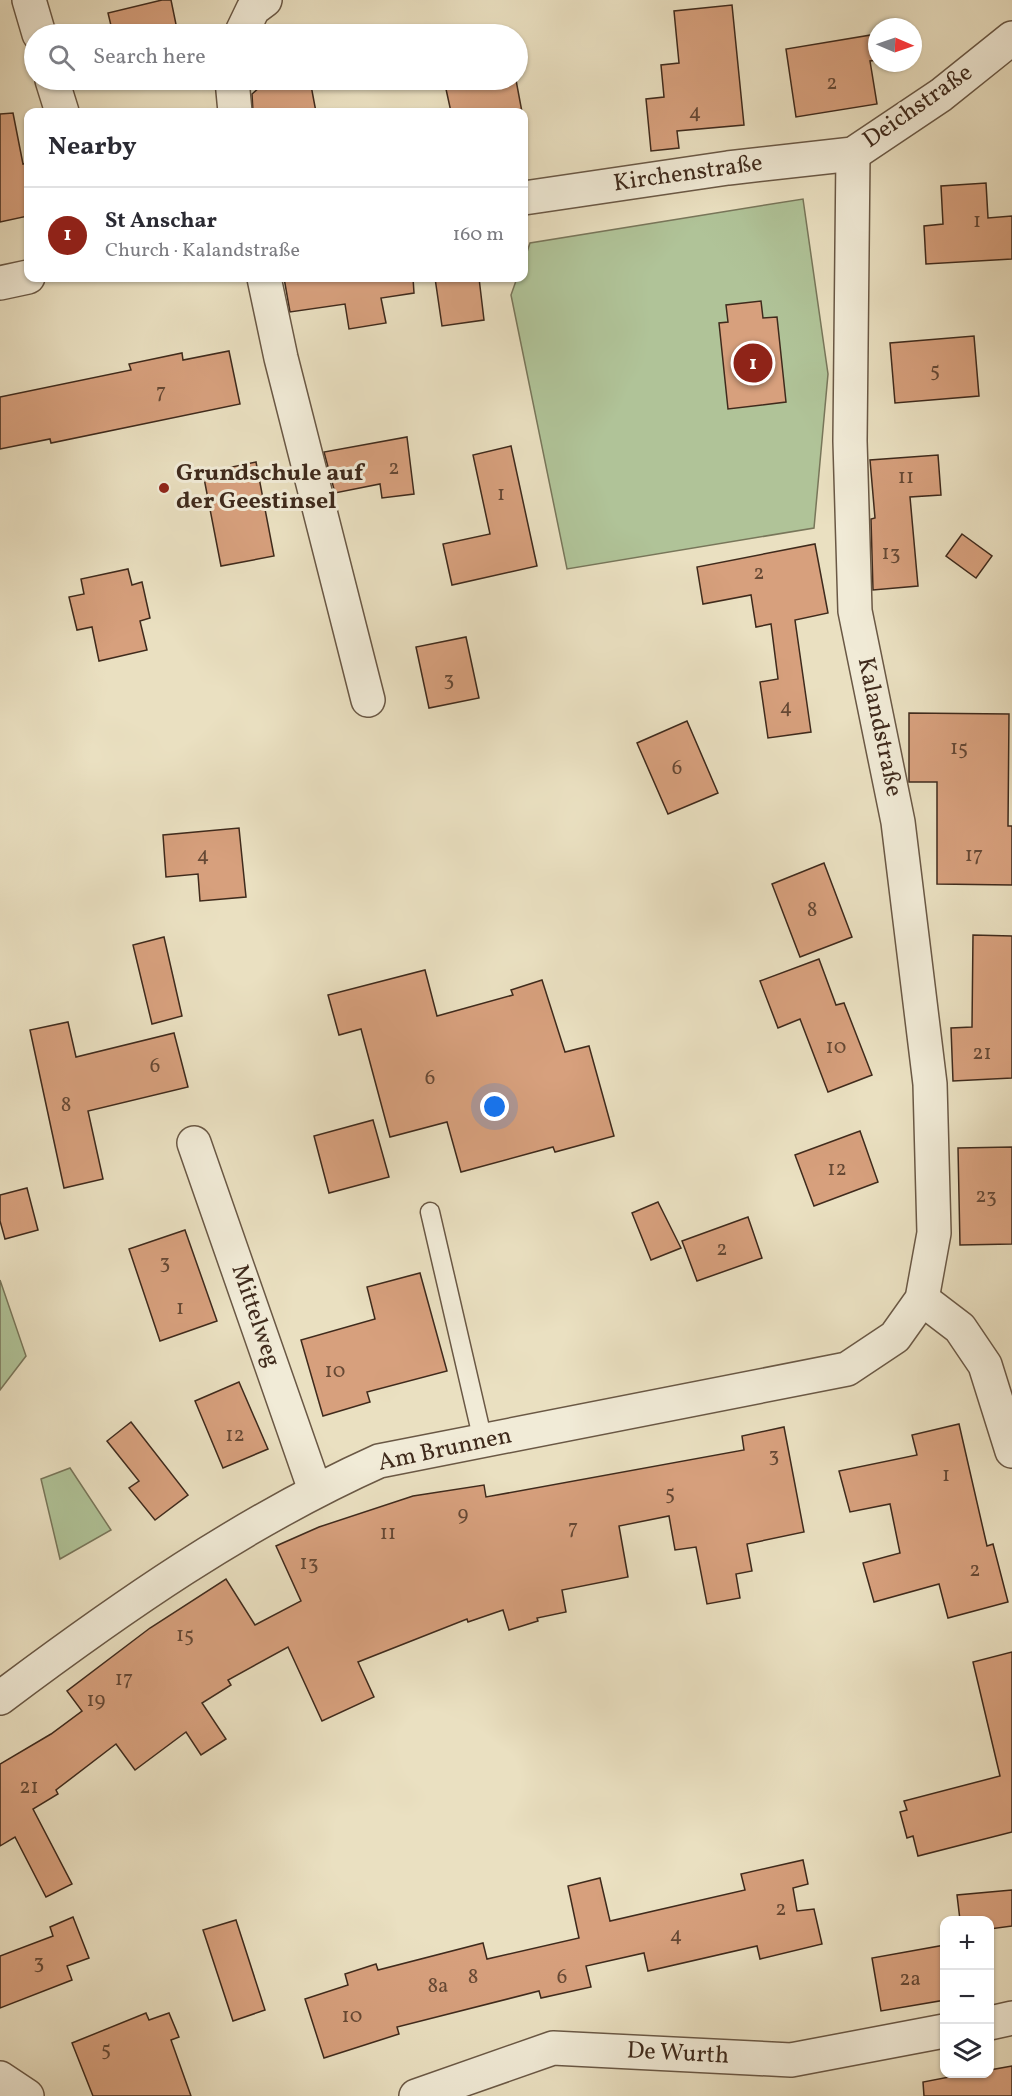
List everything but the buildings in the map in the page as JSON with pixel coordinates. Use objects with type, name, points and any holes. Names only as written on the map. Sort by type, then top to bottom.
[{"type":"street","points":[[29,0],[36,24]]},
{"type":"street","points":[[246,24],[254,9],[265,0]]},
{"type":"street","name":"Deichstraße","points":[[853,153],[941,95],[1012,38]]},
{"type":"street","points":[[55,90],[61,108]]},
{"type":"street","points":[[233,90],[234,108]]},
{"type":"street","name":"Kirchenstraße","points":[[528,197],[728,168],[853,153]]},
{"type":"street","name":"Kalandstraße","points":[[853,153],[850,441],[855,611],[898,822],[930,1084],[934,1233],[922,1299]]},
{"type":"street","points":[[0,283],[24,278]]},
{"type":"street","points":[[265,282],[280,357],[368,699]]},
{"type":"street","name":"Mittelweg","points":[[194,1143],[315,1490]]},
{"type":"street","points":[[922,1299],[960,1328],[985,1365],[1012,1451]]},
{"type":"street","name":"Am Brunnen","points":[[0,1698],[203,1555],[315,1490],[380,1461],[847,1369],[895,1337],[922,1299]]},
{"type":"street","points":[[994,2022],[1012,2018]]},
{"type":"street","name":"De Wurth","points":[[416,2096],[553,2048],[790,2060],[940,2032]]},
{"type":"street","points":[[0,2078],[27,2096]]},
{"type":"lane","points":[[430,1212],[483,1441]]},
{"type":"green space","points":[[803,199],[828,374],[814,528],[567,569],[511,295],[516,282],[528,282],[530,243]]},
{"type":"green space","points":[[0,1280],[26,1356],[0,1390]]},
{"type":"green space","points":[[70,1468],[111,1530],[60,1559],[41,1479]]},
{"type":"place","name":"St Anschar","points":[[753,363]]},
{"type":"place","name":"Grundschule auf der Geestinsel","points":[[164,488]]}]
